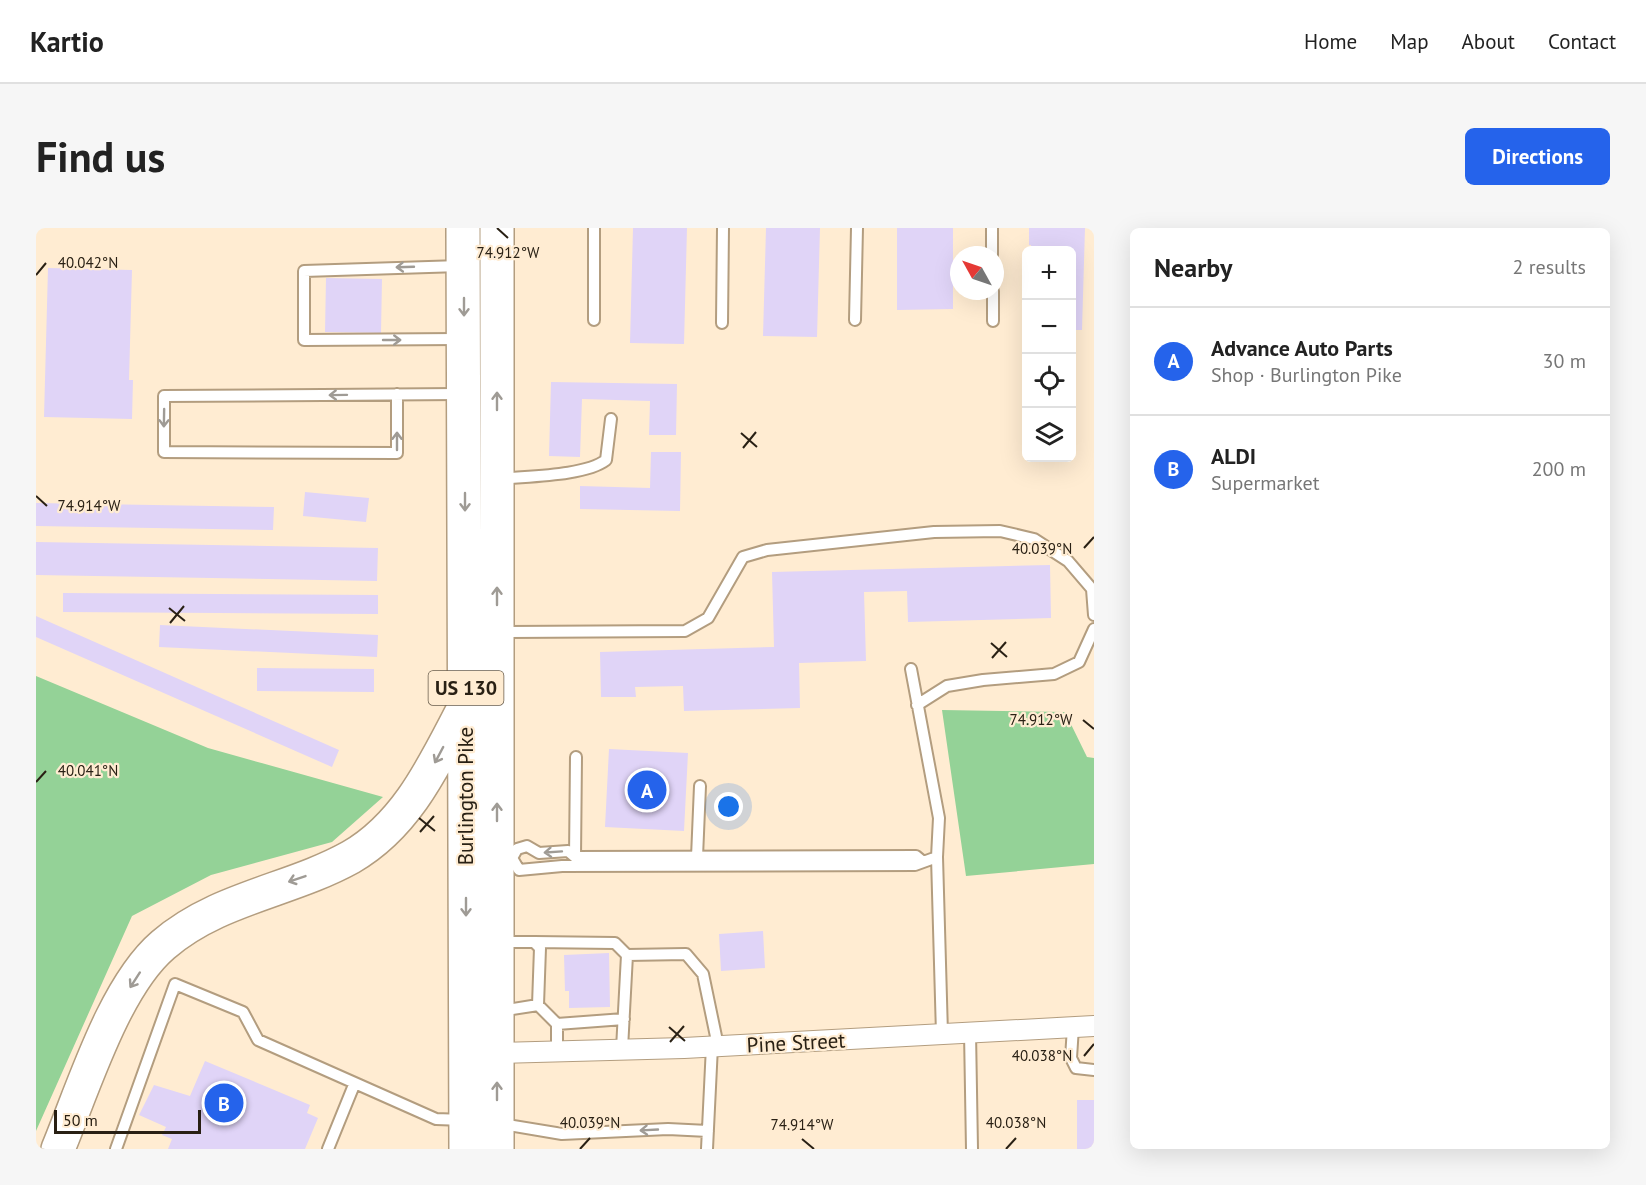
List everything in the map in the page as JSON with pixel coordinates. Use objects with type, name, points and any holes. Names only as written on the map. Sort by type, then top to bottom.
[{"type":"highway","name":"Burlington Pike","points":[[463,228],[466,703],[481,1135]]},
{"type":"highway","name":"Burlington Pike","points":[[481,1135],[497,1053],[497,943],[504,858],[497,632],[497,228]]},
{"type":"highway","points":[[58,1149],[123,998],[161,946],[187,926],[351,857],[382,834],[409,806],[466,703]]},
{"type":"street","name":"Pine Street","points":[[497,1053],[715,1046],[1094,1026]]},
{"type":"lane","points":[[594,228],[594,320]]},
{"type":"lane","points":[[722,323],[723,228]]},
{"type":"lane","points":[[855,320],[857,228]]},
{"type":"lane","points":[[992,228],[992,246]]},
{"type":"lane","points":[[464,266],[304,271],[304,340],[464,339]]},
{"type":"lane","points":[[993,300],[993,321]]},
{"type":"lane","points":[[397,394],[397,453],[164,452],[164,396],[397,394],[465,394]]},
{"type":"lane","points":[[497,480],[602,464],[606,460],[610,418]]},
{"type":"lane","points":[[497,632],[685,631],[708,618],[743,557],[767,550],[934,532],[1000,531],[1034,539],[1068,561],[1092,589],[1094,615]]},
{"type":"lane","points":[[917,705],[947,686],[983,680],[1054,674],[1079,662],[1094,629]]},
{"type":"lane","points":[[911,669],[939,818],[937,857],[942,1034]]},
{"type":"lane","points":[[575,857],[576,757]]},
{"type":"lane","points":[[697,857],[700,786]]},
{"type":"lane","points":[[922,861],[916,856],[575,857],[568,851],[539,853],[527,846],[504,858],[519,870],[562,866],[915,865],[937,857]]},
{"type":"lane","points":[[534,942],[540,948],[538,1005],[557,1024],[557,1051]]},
{"type":"lane","points":[[497,943],[615,943],[627,955],[686,954],[703,974],[715,1046],[707,1149]]},
{"type":"lane","points":[[622,1049],[627,955]]},
{"type":"lane","points":[[116,1149],[175,984],[243,1012],[258,1040],[354,1085],[481,1135],[668,1129],[708,1131]]},
{"type":"lane","points":[[497,1012],[538,1005]]},
{"type":"lane","points":[[557,1024],[624,1019]]},
{"type":"lane","points":[[1073,1027],[1071,1058],[1076,1068],[1094,1070]]},
{"type":"lane","points":[[970,1032],[972,1149]]},
{"type":"lane","points":[[329,1148],[354,1085]]},
{"type":"green space","points":[[36,676],[208,748],[383,797],[332,842],[211,875],[132,916],[36,1131]]},
{"type":"green space","points":[[942,710],[1065,712],[1087,757],[1094,758],[1094,864],[966,876]]},
{"type":"building","points":[[633,228],[687,228],[684,344],[630,343]]},
{"type":"building","points":[[766,228],[820,228],[817,337],[763,336]]},
{"type":"building","points":[[897,228],[953,228],[953,246],[950,246],[950,300],[953,300],[953,309],[897,310]]},
{"type":"building","points":[[1029,228],[1085,228],[1082,330],[1076,330],[1076,246],[1029,245]]},
{"type":"building","points":[[48,268],[132,270],[129,380],[133,380],[132,419],[44,417]]},
{"type":"building","points":[[326,278],[382,279],[381,333],[325,332]]},
{"type":"building","points":[[551,382],[677,384],[676,435],[649,435],[650,401],[582,399],[580,457],[549,456]]},
{"type":"building","points":[[651,452],[681,452],[680,511],[580,509],[580,486],[650,488]]},
{"type":"building","points":[[305,492],[369,498],[366,522],[303,516]]},
{"type":"building","points":[[36,503],[274,507],[273,530],[36,526]]},
{"type":"building","points":[[36,542],[378,548],[377,581],[36,575]]},
{"type":"building","points":[[1050,565],[1051,618],[908,622],[907,591],[864,592],[866,661],[799,663],[800,708],[684,711],[683,686],[635,687],[636,697],[601,697],[600,652],[774,647],[772,572]]},
{"type":"building","points":[[63,593],[378,595],[378,614],[63,612]]},
{"type":"building","points":[[36,616],[339,750],[332,767],[36,637]]},
{"type":"building","points":[[160,625],[378,635],[377,657],[159,647]]},
{"type":"building","points":[[257,668],[374,669],[374,692],[257,691]]},
{"type":"building","points":[[609,749],[688,753],[684,831],[605,827]]},
{"type":"building","points":[[763,931],[765,968],[721,971],[719,934]]},
{"type":"building","points":[[609,953],[610,1007],[569,1008],[569,991],[565,991],[564,955]]},
{"type":"building","points":[[205,1061],[310,1105],[307,1113],[318,1118],[305,1149],[168,1149],[172,1139],[162,1135],[166,1127],[139,1115],[154,1085],[190,1096]]},
{"type":"building","points":[[1077,1100],[1094,1100],[1094,1149],[1077,1149]]},
{"type":"place","name":"Advance Auto Parts","points":[[647,790]]},
{"type":"place","name":"ALDI","points":[[224,1103]]}]
